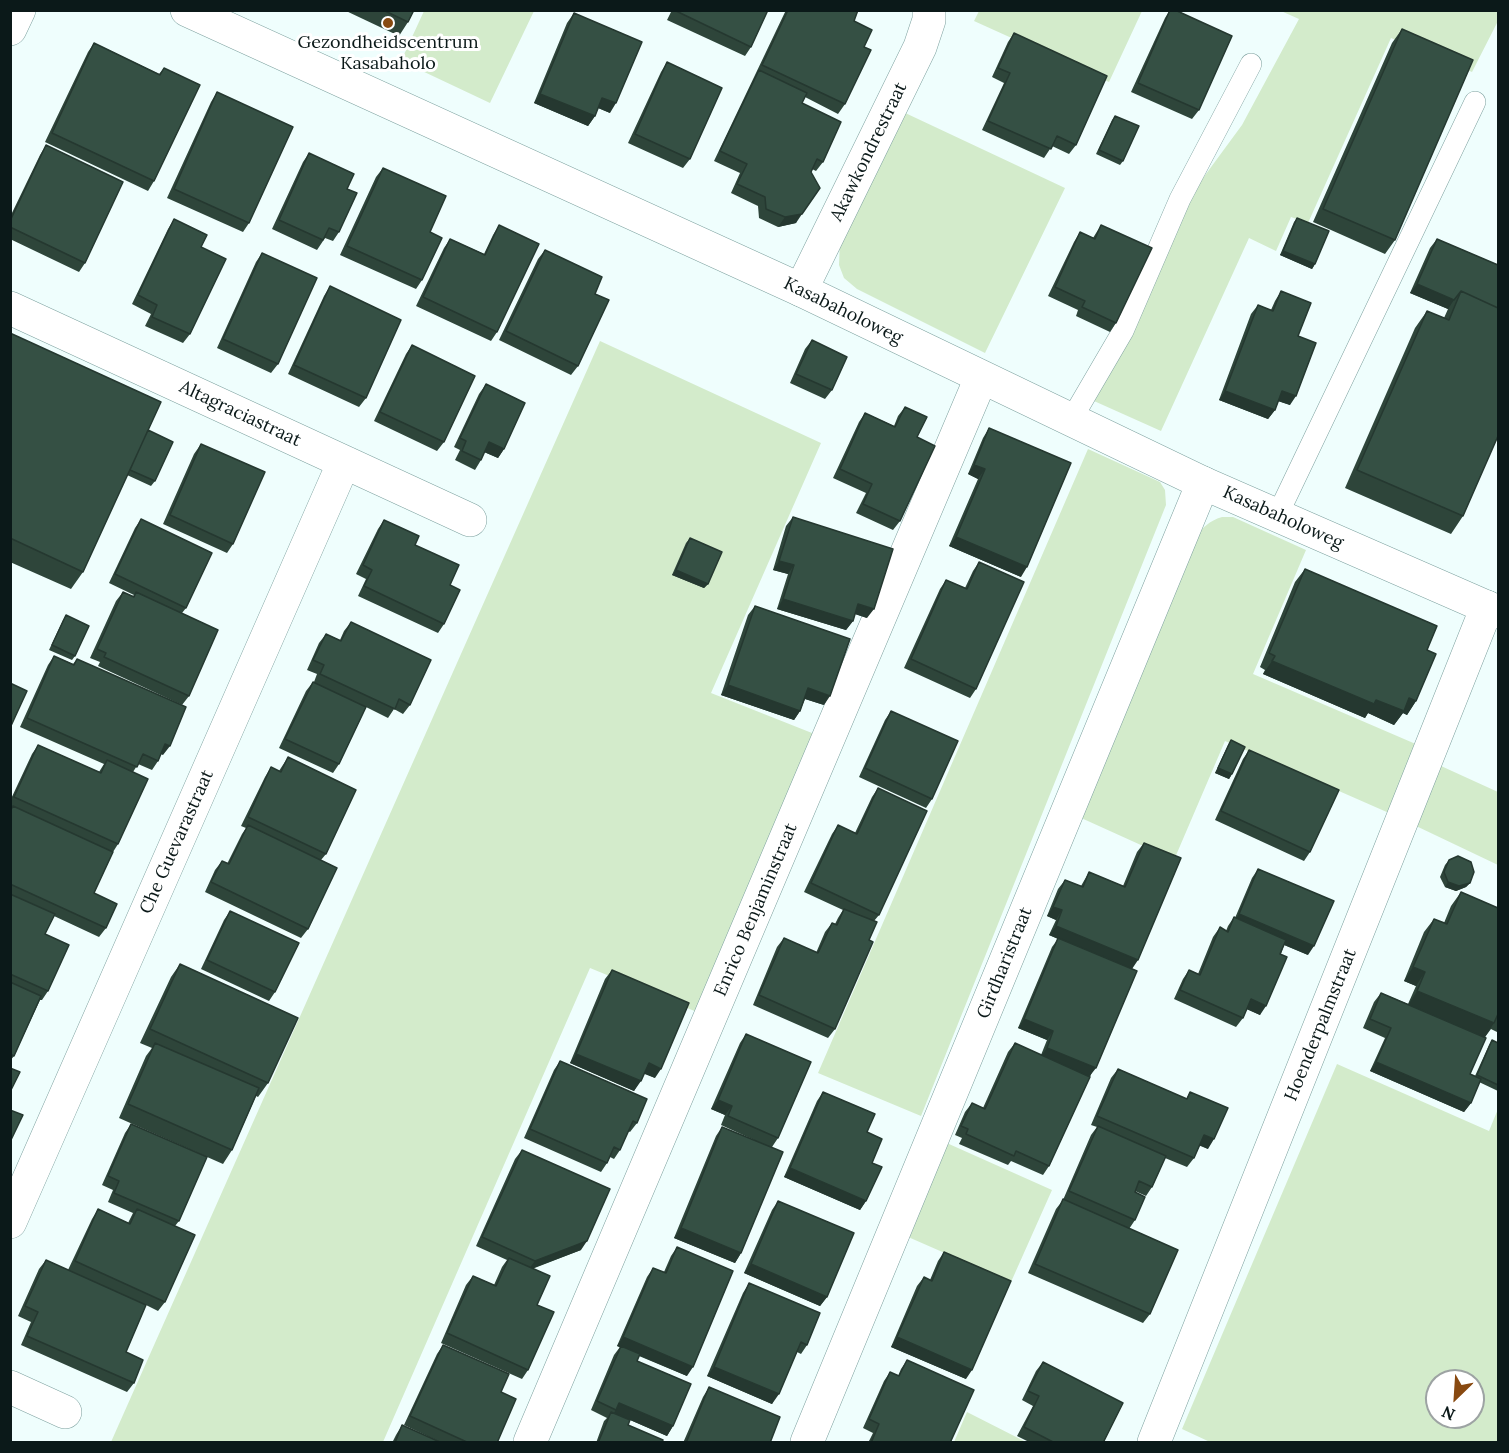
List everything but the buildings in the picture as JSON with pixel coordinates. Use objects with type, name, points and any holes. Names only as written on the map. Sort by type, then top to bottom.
[{"type":"street","points":[[10,29],[19,10]]},
{"type":"street","name":"Kasabaholoweg","points":[[187,10],[801,291],[1203,483],[1493,610]]},
{"type":"street","name":"Akawkondrestraat","points":[[801,291],[920,47],[929,20],[929,10]]},
{"type":"street","name":"Altagraciastraat","points":[[10,308],[470,520]]},
{"type":"street","name":"Enrico Benjaminstraat","points":[[530,1443],[981,378]]},
{"type":"street","name":"Che Guevarastraat","points":[[10,1222],[344,462]]},
{"type":"street","name":"Girdharistraat","points":[[807,1443],[1203,483]]},
{"type":"street","name":"Hoenderpalmstraat","points":[[1154,1443],[1493,610]]},
{"type":"street","points":[[10,1387],[65,1412]]},
{"type":"lane","points":[[1071,420],[1123,331],[1180,199],[1251,64]]},
{"type":"lane","points":[[1277,516],[1474,102]]},
{"type":"green space","points":[[424,11],[534,11],[490,103],[401,61]]},
{"type":"green space","points":[[979,11],[1142,11],[1109,82],[974,21]]},
{"type":"green space","points":[[1281,11],[1498,11],[1498,21],[1472,72],[1391,38],[1308,223],[1291,217],[1276,251],[1249,238],[1161,431],[1094,401],[1192,193],[1242,125],[1299,19]]},
{"type":"green space","points":[[901,111],[1065,188],[985,353],[857,289],[844,278],[839,265],[840,239]]},
{"type":"green space","points":[[600,341],[821,443],[711,693],[817,735],[697,1012],[590,968],[383,1442],[111,1442]]},
{"type":"green space","points":[[1088,449],[1160,482],[1165,490],[1166,505],[921,1116],[818,1073]]},
{"type":"green space","points":[[1233,517],[1306,550],[1253,674],[1418,745],[1389,813],[1225,741],[1174,860],[1079,817],[1195,538],[1213,520]]},
{"type":"green space","points":[[1441,766],[1498,792],[1498,865],[1414,825]]},
{"type":"green space","points":[[1337,1064],[1489,1131],[1498,1109],[1498,1442],[1210,1442],[1182,1429]]},
{"type":"green space","points":[[940,1140],[1052,1190],[1011,1282],[899,1233]]},
{"type":"green space","points":[[967,1412],[1026,1442],[954,1442]]},
{"type":"place","name":"Gezondheidscentrum Kasabaholo","points":[[388,23]]}]
